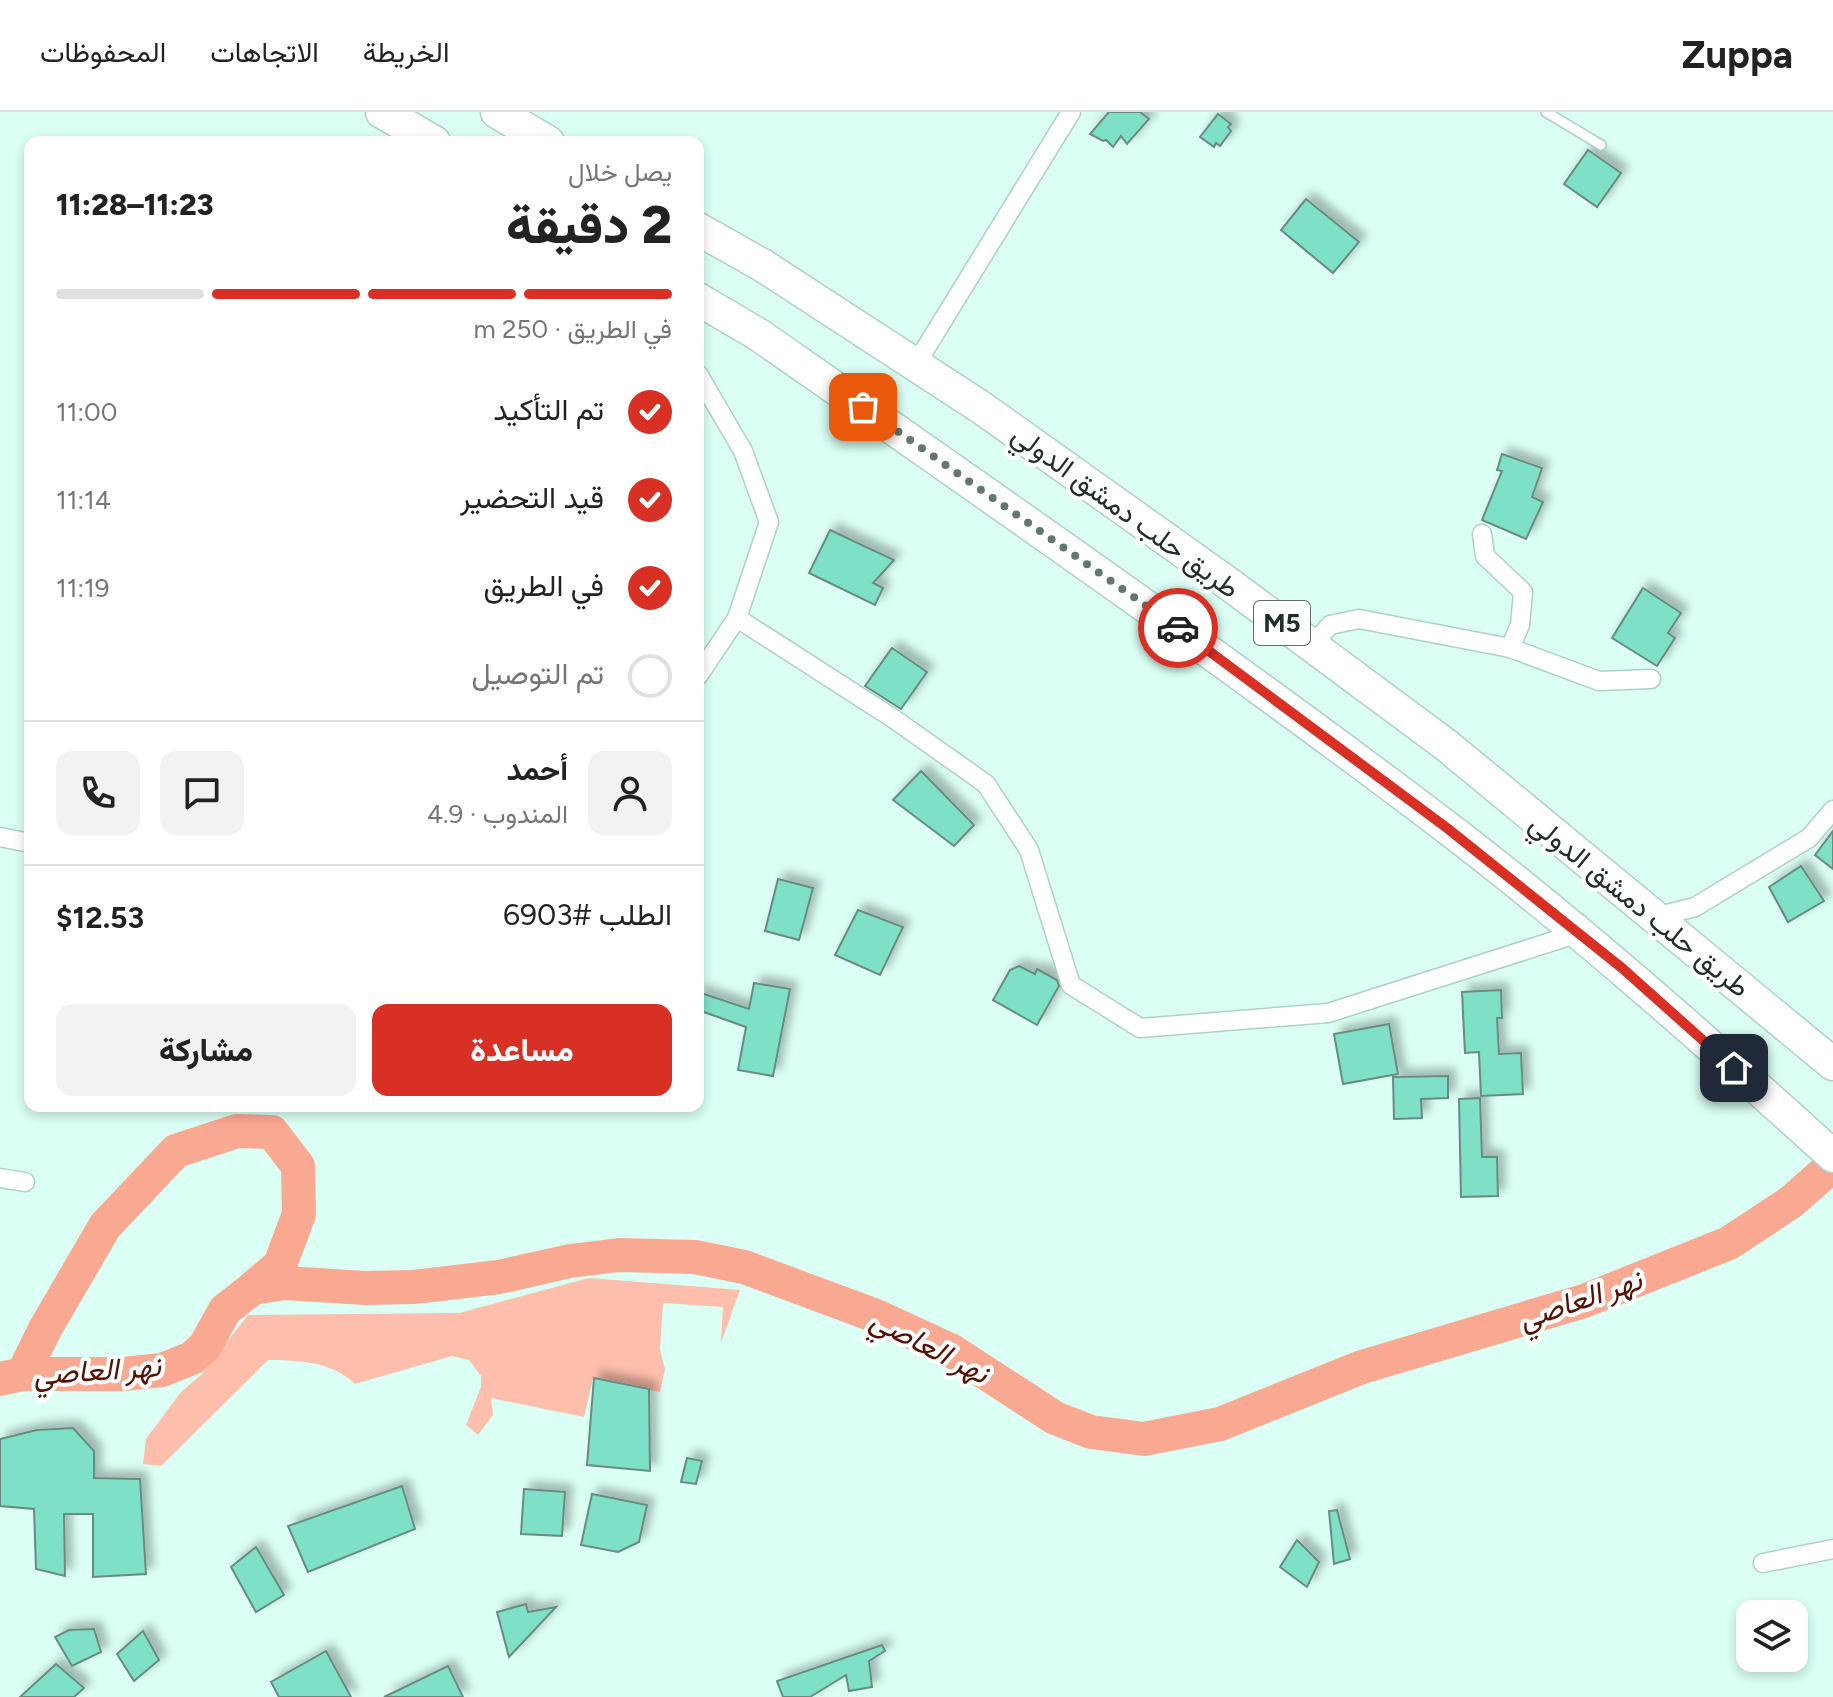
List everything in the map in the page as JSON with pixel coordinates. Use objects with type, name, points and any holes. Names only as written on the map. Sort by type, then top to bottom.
[{"type":"highway","points":[[382,112],[424,136]]},
{"type":"highway","points":[[497,112],[538,136]]},
{"type":"highway","name":"طريق حلب دمشق الدولي","points":[[704,232],[762,265],[916,364],[1190,556],[1446,745],[1833,1064]]},
{"type":"highway","name":"M5","points":[[704,303],[759,335],[1148,606],[1447,828],[1622,968],[1833,1156]]},
{"type":"street","points":[[916,364],[1071,112]]},
{"type":"street","points":[[704,384],[743,451],[769,522],[737,618],[704,667]]},
{"type":"street","points":[[1482,534],[1485,556],[1523,592],[1520,625],[1510,648]]},
{"type":"street","points":[[737,618],[894,719],[986,784],[1029,850],[1071,985],[1140,1028],[1328,1013],[1579,933]]},
{"type":"street","points":[[1312,646],[1330,625],[1359,619],[1510,648],[1599,681],[1651,679]]},
{"type":"street","points":[[1655,917],[1695,907],[1809,838],[1833,810]]},
{"type":"street","points":[[0,837],[24,842]]},
{"type":"street","points":[[0,1178],[25,1182]]},
{"type":"street","points":[[1763,1563],[1833,1549]]},
{"type":"lane","points":[[1546,112],[1601,145]]},
{"type":"shaded area","points":[[589,1278],[740,1290],[721,1343],[723,1307],[663,1303],[660,1349],[665,1369],[660,1392],[593,1378],[584,1417],[491,1398],[493,1415],[478,1435],[466,1425],[481,1387],[481,1376],[469,1360],[452,1356],[355,1384],[326,1367],[268,1360],[161,1466],[143,1464],[146,1439],[181,1392],[201,1375],[248,1315],[459,1313]]},
{"type":"building","points":[[1109,112],[1140,112],[1149,119],[1127,144],[1121,136],[1113,147],[1106,140],[1090,134]]},
{"type":"building","points":[[1218,114],[1231,124],[1228,127],[1231,131],[1220,146],[1216,143],[1214,147],[1200,137]]},
{"type":"building","points":[[1588,150],[1621,173],[1597,207],[1564,184]]},
{"type":"building","points":[[1306,199],[1359,242],[1333,273],[1281,230]]},
{"type":"building","points":[[1502,454],[1542,468],[1532,497],[1543,502],[1526,539],[1482,520],[1502,471],[1497,470]]},
{"type":"building","points":[[830,530],[894,560],[873,583],[883,588],[875,605],[809,573]]},
{"type":"building","points":[[1643,588],[1681,613],[1668,633],[1675,638],[1657,666],[1612,638]]},
{"type":"building","points":[[892,648],[927,672],[901,709],[865,686]]},
{"type":"building","points":[[921,771],[974,825],[954,846],[893,800]]},
{"type":"building","points":[[1833,831],[1833,869],[1815,855]]},
{"type":"building","points":[[1801,866],[1824,901],[1788,922],[1769,887]]},
{"type":"building","points":[[778,879],[813,888],[799,940],[765,931]]},
{"type":"building","points":[[858,910],[903,927],[880,975],[835,955]]},
{"type":"building","points":[[1019,966],[1035,974],[1037,969],[1057,980],[1059,986],[1037,1025],[993,1000],[1010,970]]},
{"type":"building","points":[[754,983],[790,989],[773,1076],[738,1070],[746,1027],[704,1012],[704,994],[749,1009]]},
{"type":"building","points":[[1501,990],[1502,1018],[1497,1018],[1499,1054],[1521,1053],[1523,1094],[1481,1096],[1479,1052],[1465,1053],[1462,992]]},
{"type":"building","points":[[1389,1024],[1398,1074],[1343,1084],[1334,1034]]},
{"type":"building","points":[[1448,1076],[1448,1098],[1421,1099],[1422,1118],[1394,1119],[1393,1077]]},
{"type":"building","points":[[1480,1098],[1482,1157],[1497,1157],[1498,1196],[1461,1197],[1459,1099]]},
{"type":"building","points":[[594,1378],[649,1389],[650,1471],[587,1465]]},
{"type":"building","points":[[73,1428],[94,1451],[94,1478],[140,1479],[146,1574],[93,1577],[93,1514],[64,1514],[65,1576],[36,1569],[34,1509],[0,1506],[0,1439],[37,1430]]},
{"type":"building","points":[[687,1458],[702,1461],[696,1484],[681,1482]]},
{"type":"building","points":[[402,1486],[415,1529],[308,1572],[288,1526]]},
{"type":"building","points":[[524,1489],[565,1492],[562,1536],[521,1534]]},
{"type":"building","points":[[592,1494],[647,1505],[639,1542],[618,1552],[581,1545]]},
{"type":"building","points":[[1337,1510],[1350,1559],[1334,1564],[1329,1511]]},
{"type":"building","points":[[1297,1540],[1319,1562],[1307,1587],[1280,1567]]},
{"type":"building","points":[[256,1547],[284,1595],[256,1612],[231,1567]]},
{"type":"building","points":[[526,1604],[528,1612],[556,1607],[509,1657],[497,1612]]},
{"type":"building","points":[[94,1629],[101,1652],[72,1666],[55,1637],[69,1630]]},
{"type":"building","points":[[143,1631],[159,1660],[134,1681],[117,1654]]},
{"type":"building","points":[[882,1645],[885,1651],[869,1661],[872,1687],[849,1691],[846,1675],[810,1697],[783,1697],[777,1681]]},
{"type":"building","points":[[326,1651],[351,1697],[279,1697],[271,1682]]},
{"type":"building","points":[[56,1664],[84,1688],[74,1697],[20,1697]]},
{"type":"building","points":[[448,1666],[463,1697],[384,1697]]},
{"type":"waterway","points":[[23,1374],[45,1329],[105,1226],[176,1151],[237,1131],[272,1132],[298,1166],[299,1214],[280,1265],[253,1288]]},
{"type":"waterway","name":"نهر العاصي","points":[[0,1379],[23,1374],[124,1374],[162,1370],[192,1358],[205,1346],[225,1310],[253,1288],[285,1283],[365,1288],[414,1287],[499,1277],[570,1261],[619,1255],[695,1257],[744,1267],[876,1316],[952,1351],[1055,1418],[1091,1432],[1144,1439],[1220,1424],[1362,1367],[1584,1301],[1729,1243],[1791,1202],[1833,1165]]},
{"type":"way so far","points":[[863,407],[1178,628]]},
{"type":"route","points":[[1178,628],[1447,828],[1622,968],[1734,1068]]}]
